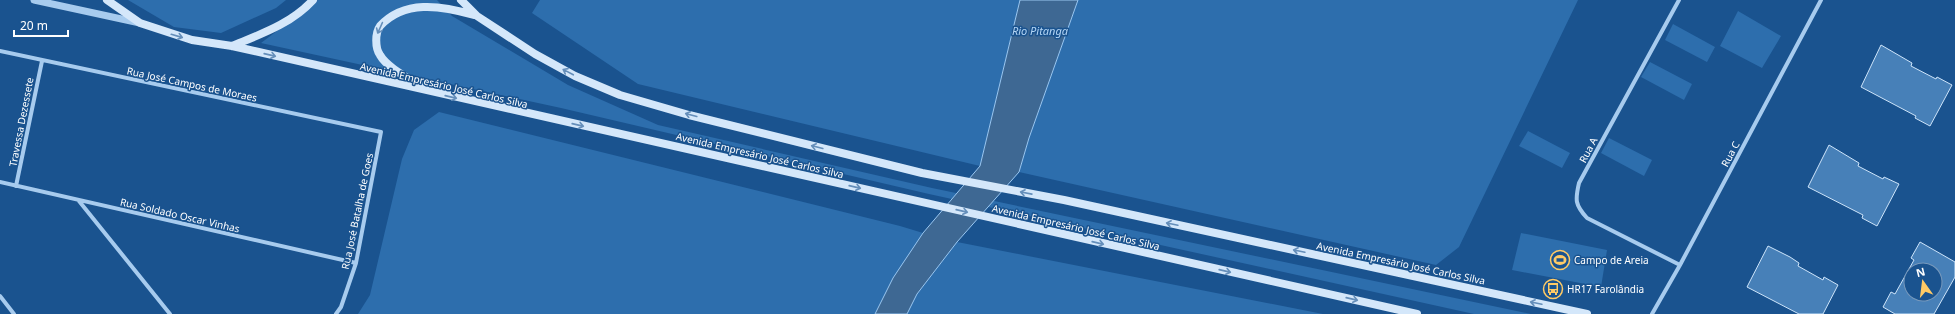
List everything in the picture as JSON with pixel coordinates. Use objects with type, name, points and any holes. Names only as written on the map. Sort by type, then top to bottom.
[{"type":"main road","name":"Avenida Empresário José Carlos Silva","points":[[107,0],[140,23],[192,40],[232,46],[1417,314]]},
{"type":"main road","points":[[232,46],[286,22],[304,10],[313,0]]},
{"type":"main road","name":"Avenida Empresário José Carlos Silva","points":[[461,0],[477,16],[535,54],[575,76],[620,95],[689,115],[922,173],[1064,200],[1588,314]]},
{"type":"main road","points":[[428,91],[394,69],[380,55],[376,41],[378,28],[388,14],[403,5],[418,3],[432,4],[477,16]]},
{"type":"street","points":[[34,0],[140,23]]},
{"type":"street","name":"Rua A","points":[[1679,0],[1579,183],[1576,196],[1577,204],[1587,218],[1680,265]]},
{"type":"street","name":"Rua C","points":[[1652,314],[1680,265],[1821,0]]},
{"type":"street","name":"Rua José Campos de Moraes","points":[[0,51],[381,132]]},
{"type":"street","name":"Travessa Dezessete","points":[[16,186],[42,61]]},
{"type":"street","name":"Rua José Batalha de Goes","points":[[336,314],[341,307],[356,263],[381,132]]},
{"type":"street","name":"Rua Soldado Oscar Vinhas","points":[[0,182],[356,263]]},
{"type":"street","points":[[79,201],[170,314]]},
{"type":"street","points":[[0,296],[14,314]]},
{"type":"shaded area","points":[[128,0],[286,0],[276,8],[221,33],[174,27]]},
{"type":"shaded area","points":[[318,0],[437,0],[452,16],[568,85],[658,125],[932,188],[1531,314],[1474,314],[929,194],[561,108],[261,43]]},
{"type":"shaded area","points":[[540,0],[1020,0],[980,166],[638,84],[532,13]]},
{"type":"shaded area","points":[[1078,0],[1578,0],[1459,247],[1436,265],[1019,172],[1029,138]]},
{"type":"shaded area","points":[[1738,11],[1781,36],[1762,68],[1720,46]]},
{"type":"shaded area","points":[[1673,24],[1715,47],[1707,62],[1665,40]]},
{"type":"shaded area","points":[[1650,62],[1692,84],[1684,100],[1641,77]]},
{"type":"shaded area","points":[[439,112],[900,226],[923,233],[893,278],[875,314],[358,314],[370,295],[402,159],[414,130]]},
{"type":"shaded area","points":[[1528,131],[1570,153],[1562,168],[1519,146]]},
{"type":"shaded area","points":[[1609,138],[1652,160],[1644,176],[1601,153]]},
{"type":"shaded area","name":"Campo de Areia","points":[[1521,233],[1607,250],[1601,287],[1512,270]]},
{"type":"shaded area","points":[[957,242],[1323,314],[907,314],[917,294]]},
{"type":"water","name":"Rio Pitanga","points":[[1020,0],[1078,0],[1029,138],[1019,172],[957,242],[917,294],[907,314],[875,314],[893,278],[923,233],[980,166]]},
{"type":"building","points":[[1881,45],[1912,63],[1911,66],[1936,79],[1937,77],[1952,85],[1930,126],[1915,118],[1916,116],[1861,87]]},
{"type":"building","points":[[1829,145],[1859,163],[1858,166],[1883,179],[1884,177],[1899,184],[1877,226],[1862,218],[1863,215],[1808,187]]},
{"type":"building","points":[[1920,242],[1955,262],[1955,277],[1943,298],[1943,262],[1913,262],[1914,260],[1911,258]]},
{"type":"building","points":[[1768,246],[1790,257],[1799,263],[1798,266],[1823,280],[1824,277],[1838,285],[1823,314],[1799,314],[1747,287]]},
{"type":"building","points":[[1903,280],[1903,302],[1941,302],[1934,314],[1895,314],[1883,307],[1891,292],[1895,294]]},
{"type":"place","name":"Campo de Areia","points":[[1560,260]]},
{"type":"place","name":"HR17 Farolândia","points":[[1553,289]]}]
